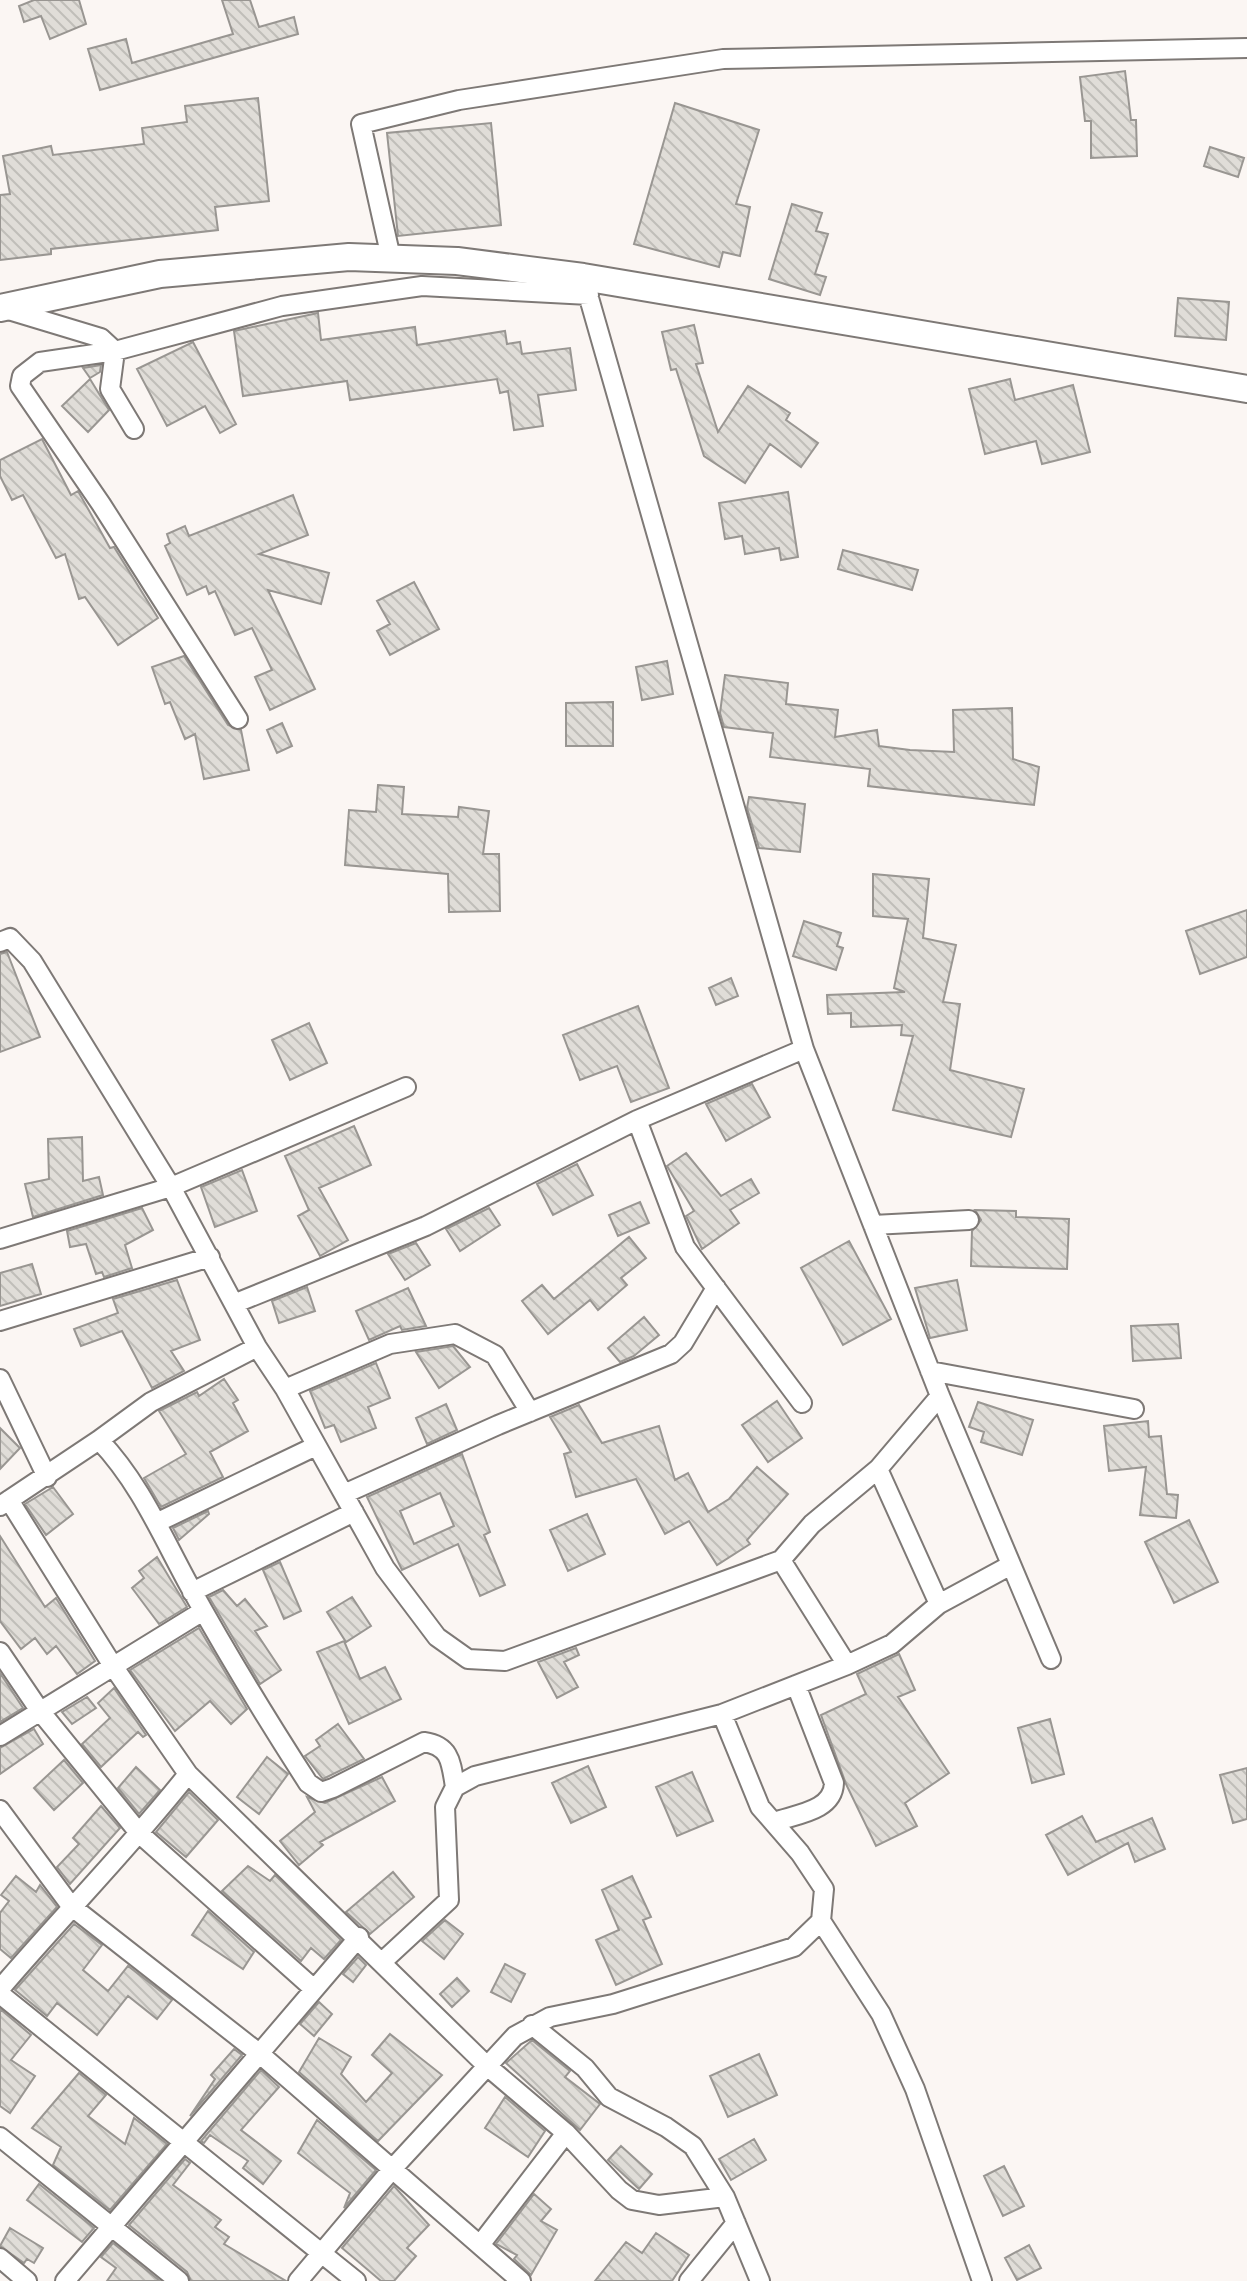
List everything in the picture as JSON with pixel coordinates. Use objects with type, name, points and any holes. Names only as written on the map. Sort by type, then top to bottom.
[{"type":"main road","points":[[0,308],[160,274],[349,257],[457,261],[586,286],[1247,389]]},
{"type":"street","points":[[391,258],[361,124],[445,103],[723,59],[1247,48]]},
{"type":"street","points":[[238,719],[101,504],[20,386],[22,376],[40,362],[115,351],[282,306],[422,286],[586,286],[804,1049],[940,1396],[1051,1659]]},
{"type":"street","points":[[0,308],[101,338],[115,351]]},
{"type":"street","points":[[115,351],[110,389],[134,429]]},
{"type":"street","points":[[0,942],[10,938],[32,961],[171,1187],[257,1347],[285,1389],[385,1568],[437,1637],[468,1659],[505,1661],[781,1560],[812,1524],[878,1469],[940,1396]]},
{"type":"street","points":[[236,1303],[426,1226],[637,1120],[804,1049]]},
{"type":"street","points":[[0,1239],[171,1187],[406,1087]]},
{"type":"street","points":[[637,1120],[685,1247],[802,1403]]},
{"type":"street","points":[[873,1225],[969,1220]]},
{"type":"street","points":[[0,1321],[210,1257]]},
{"type":"street","points":[[344,1494],[671,1354],[683,1343],[716,1288]]},
{"type":"street","points":[[285,1389],[390,1344],[455,1334],[495,1355],[530,1412]]},
{"type":"street","points":[[257,1347],[151,1402],[47,1477],[5,1503],[188,1774],[359,1937],[487,2066],[566,2133],[632,2200],[659,2205],[725,2197]]},
{"type":"street","points":[[930,1371],[1134,1409]]},
{"type":"street","points":[[0,1379],[47,1477]]},
{"type":"street","points":[[99,1440],[158,1522],[192,1592],[244,1685],[308,1783],[321,1792],[424,1742],[438,1744],[450,1756],[455,1787]]},
{"type":"street","points":[[158,1522],[316,1446]]},
{"type":"street","points":[[878,1469],[939,1604]]},
{"type":"street","points":[[192,1592],[354,1512]]},
{"type":"street","points":[[781,1560],[847,1665]]},
{"type":"street","points":[[382,1962],[449,1900],[445,1807],[455,1787],[475,1776],[722,1714],[847,1665],[892,1644],[939,1604],[1011,1565]]},
{"type":"street","points":[[0,1736],[203,1611]]},
{"type":"street","points":[[0,1652],[40,1711],[140,1834],[314,1989]]},
{"type":"street","points":[[774,1822],[828,1803],[834,1795],[834,1783],[796,1685]]},
{"type":"street","points":[[722,1714],[760,1807],[824,1889],[821,1921],[881,2014],[915,2089],[982,2281]]},
{"type":"street","points":[[188,1774],[140,1834],[71,1906],[0,1991],[356,2281]]},
{"type":"street","points":[[0,1810],[71,1906],[260,2054],[394,2167],[521,2281]]},
{"type":"street","points":[[298,2281],[394,2167],[515,2036],[550,2017],[613,2004],[794,1947],[821,1921]]},
{"type":"street","points":[[65,2281],[359,1937]]},
{"type":"street","points":[[532,2025],[585,2068],[609,2097],[666,2127],[693,2146],[725,2197],[760,2281]]},
{"type":"street","points":[[480,2245],[566,2133]]},
{"type":"street","points":[[0,2137],[179,2281]]},
{"type":"street","points":[[689,2281],[736,2223]]},
{"type":"street","points":[[0,2258],[27,2281]]},
{"type":"building","points":[[34,0],[79,0],[86,24],[50,39],[41,16],[24,22],[19,6]]},
{"type":"building","points":[[222,0],[250,0],[259,27],[294,17],[298,34],[100,90],[88,49],[126,39],[132,63],[233,34]]},
{"type":"building","points":[[1125,71],[1131,120],[1136,120],[1137,156],[1091,158],[1091,121],[1085,121],[1080,77]]},
{"type":"building","points":[[258,98],[269,201],[215,207],[218,230],[51,249],[51,254],[0,260],[0,195],[10,194],[3,156],[51,146],[53,155],[144,144],[142,128],[187,122],[185,106]]},
{"type":"building","points":[[675,103],[759,130],[736,204],[750,207],[740,256],[723,252],[719,267],[634,244]]},
{"type":"building","points":[[491,123],[501,225],[398,236],[387,133]]},
{"type":"building","points":[[1210,147],[1244,158],[1238,177],[1204,166]]},
{"type":"building","points":[[792,204],[822,213],[816,231],[828,234],[815,274],[826,277],[820,295],[769,279]]},
{"type":"building","points":[[1178,298],[1229,302],[1226,340],[1175,336]]},
{"type":"building","points":[[318,313],[321,340],[415,327],[417,345],[505,331],[507,344],[520,342],[522,354],[570,348],[576,390],[538,395],[543,426],[514,430],[508,391],[500,393],[497,379],[350,400],[347,381],[243,396],[234,331]]},
{"type":"building","points":[[694,325],[703,363],[696,364],[718,432],[748,386],[790,413],[786,420],[818,443],[801,467],[770,444],[745,483],[704,456],[676,369],[671,370],[662,332]]},
{"type":"building","points":[[193,342],[236,424],[220,433],[205,406],[167,426],[137,369]]},
{"type":"building","points":[[101,365],[100,372],[90,378],[83,368]]},
{"type":"building","points":[[90,379],[109,410],[88,432],[62,406]]},
{"type":"building","points":[[1010,379],[1015,400],[1073,385],[1090,452],[1042,464],[1036,441],[985,454],[969,389]]},
{"type":"building","points":[[42,439],[71,495],[78,491],[110,548],[114,547],[158,618],[118,645],[85,597],[79,599],[65,554],[56,558],[23,495],[12,500],[0,476],[0,460]]},
{"type":"building","points":[[788,492],[798,557],[781,560],[779,548],[745,554],[742,536],[725,539],[719,503]]},
{"type":"building","points":[[293,495],[308,535],[259,554],[329,573],[321,604],[268,590],[315,689],[270,710],[255,677],[272,670],[252,628],[235,635],[215,591],[209,594],[206,586],[187,595],[165,546],[170,543],[167,534],[185,526],[189,536]]},
{"type":"building","points":[[843,550],[918,570],[912,590],[838,569]]},
{"type":"building","points":[[414,582],[439,629],[390,655],[377,631],[390,624],[377,601]]},
{"type":"building","points":[[184,656],[228,725],[241,730],[249,770],[204,779],[195,734],[185,739],[170,702],[165,704],[152,667]]},
{"type":"building","points":[[667,661],[673,694],[642,700],[636,667]]},
{"type":"building","points":[[725,675],[788,683],[786,704],[838,710],[835,737],[877,730],[879,746],[910,750],[954,752],[953,710],[1012,708],[1013,759],[1039,767],[1034,805],[868,786],[870,769],[770,757],[773,733],[724,727],[720,713]]},
{"type":"building","points":[[613,702],[613,746],[566,746],[566,703]]},
{"type":"building","points":[[282,723],[292,746],[277,753],[267,730]]},
{"type":"building","points":[[378,785],[404,787],[402,814],[458,817],[459,807],[489,811],[483,854],[499,854],[500,911],[449,912],[448,874],[345,865],[349,810],[376,812]]},
{"type":"building","points":[[749,797],[805,804],[800,852],[759,848],[747,808]]},
{"type":"building","points":[[873,874],[929,879],[923,938],[956,945],[943,1002],[960,1004],[950,1070],[1024,1089],[1011,1137],[893,1110],[913,1036],[901,1035],[902,1025],[851,1027],[851,1013],[828,1014],[827,995],[905,992],[894,988],[908,919],[873,916]]},
{"type":"building","points":[[1247,910],[1247,957],[1200,974],[1186,931]]},
{"type":"building","points":[[804,921],[841,933],[837,946],[843,948],[836,970],[793,956]]},
{"type":"building","points":[[7,952],[40,1037],[0,1052],[0,954]]},
{"type":"building","points":[[731,978],[738,996],[716,1005],[709,988]]},
{"type":"building","points":[[638,1006],[669,1088],[631,1102],[617,1066],[580,1080],[563,1035]]},
{"type":"building","points":[[309,1023],[327,1063],[290,1080],[272,1040]]},
{"type":"building","points":[[752,1084],[770,1117],[726,1141],[706,1104]]},
{"type":"building","points":[[354,1126],[371,1165],[319,1188],[348,1240],[320,1256],[298,1216],[309,1210],[285,1156]]},
{"type":"building","points":[[82,1137],[83,1181],[99,1177],[103,1195],[33,1217],[25,1184],[49,1179],[48,1139]]},
{"type":"building","points":[[686,1153],[721,1196],[751,1179],[759,1193],[730,1210],[739,1223],[702,1249],[686,1216],[694,1211],[667,1166]]},
{"type":"building","points":[[577,1164],[593,1195],[553,1215],[537,1184]]},
{"type":"building","points":[[242,1170],[257,1211],[215,1227],[201,1187]]},
{"type":"building","points":[[640,1202],[649,1223],[618,1236],[609,1215]]},
{"type":"building","points":[[142,1208],[153,1230],[125,1245],[132,1268],[104,1277],[102,1272],[96,1274],[86,1244],[70,1247],[67,1231]]},
{"type":"building","points":[[489,1208],[500,1225],[460,1251],[446,1229]]},
{"type":"building","points":[[975,1210],[1016,1211],[1016,1217],[1069,1219],[1067,1269],[971,1266],[972,1231],[981,1220]]},
{"type":"building","points":[[629,1237],[646,1258],[621,1278],[627,1285],[598,1310],[590,1300],[548,1334],[522,1301],[542,1285],[554,1299]]},
{"type":"building","points":[[849,1241],[891,1319],[843,1345],[801,1268]]},
{"type":"building","points":[[416,1243],[430,1265],[405,1280],[388,1254]]},
{"type":"building","points":[[32,1264],[41,1294],[0,1306],[0,1273]]},
{"type":"building","points":[[177,1280],[200,1340],[171,1351],[184,1371],[152,1388],[122,1331],[81,1346],[74,1329],[118,1313],[113,1299]]},
{"type":"building","points":[[957,1280],[967,1330],[930,1338],[915,1288]]},
{"type":"building","points":[[307,1287],[315,1311],[279,1323],[272,1301]]},
{"type":"building","points":[[408,1288],[426,1326],[402,1330],[400,1326],[369,1340],[356,1311]]},
{"type":"building","points":[[644,1317],[659,1335],[634,1356],[620,1362],[608,1348]]},
{"type":"building","points":[[1178,1324],[1181,1358],[1133,1361],[1131,1326]]},
{"type":"building","points":[[453,1346],[470,1367],[439,1388],[416,1352]]},
{"type":"building","points":[[376,1363],[390,1398],[368,1407],[376,1428],[341,1442],[334,1425],[325,1428],[310,1391]]},
{"type":"building","points":[[224,1379],[238,1400],[233,1403],[248,1431],[210,1452],[223,1477],[161,1507],[144,1478],[186,1454],[159,1411],[197,1392],[199,1396]]},
{"type":"building","points":[[777,1401],[802,1438],[768,1462],[742,1425]]},
{"type":"building","points":[[978,1402],[1033,1420],[1022,1455],[981,1442],[984,1432],[969,1427]]},
{"type":"building","points":[[446,1404],[457,1430],[427,1444],[416,1418]]},
{"type":"building","points":[[579,1405],[602,1443],[659,1426],[675,1480],[688,1473],[708,1512],[729,1499],[757,1467],[788,1494],[747,1540],[750,1544],[717,1565],[689,1521],[665,1534],[636,1479],[576,1497],[564,1454],[571,1452],[550,1417]]},
{"type":"building","points":[[1148,1421],[1149,1437],[1161,1436],[1167,1494],[1178,1495],[1176,1518],[1140,1515],[1146,1467],[1109,1471],[1104,1426]]},
{"type":"building","points":[[0,1428],[20,1448],[0,1469]]},
{"type":"building","points":[[462,1454],[490,1532],[484,1535],[505,1585],[480,1596],[458,1544],[402,1570],[367,1497]],"holes":[[[440,1493],[454,1526],[414,1544],[400,1511]]]},
{"type":"building","points":[[53,1487],[73,1514],[46,1535],[25,1504]]},
{"type":"building","points":[[208,1511],[209,1514],[179,1540],[173,1528]]},
{"type":"building","points":[[587,1514],[605,1554],[568,1571],[550,1530]]},
{"type":"building","points":[[1189,1520],[1218,1582],[1174,1603],[1145,1542]]},
{"type":"building","points":[[0,1536],[45,1607],[56,1598],[95,1661],[77,1674],[56,1646],[47,1654],[35,1638],[21,1649],[0,1621]]},
{"type":"building","points":[[157,1557],[187,1607],[159,1624],[132,1588],[144,1578],[139,1571]]},
{"type":"building","points":[[280,1562],[301,1611],[284,1619],[263,1570]]},
{"type":"building","points":[[223,1590],[237,1606],[245,1599],[267,1626],[255,1631],[281,1670],[260,1684],[209,1597]]},
{"type":"building","points":[[352,1597],[371,1626],[346,1642],[327,1612]]},
{"type":"building","points":[[199,1628],[247,1709],[231,1724],[210,1701],[175,1731],[130,1670]]},
{"type":"building","points":[[344,1641],[360,1679],[385,1667],[401,1699],[349,1724],[317,1652]]},
{"type":"building","points":[[576,1648],[579,1655],[564,1662],[578,1687],[557,1698],[538,1662]]},
{"type":"building","points":[[899,1654],[915,1690],[898,1697],[949,1773],[905,1803],[917,1826],[876,1846],[846,1784],[821,1715],[866,1694],[857,1674]]},
{"type":"building","points":[[0,1673],[23,1708],[0,1722]]},
{"type":"building","points":[[114,1688],[146,1735],[143,1737],[138,1732],[101,1767],[82,1744],[110,1718],[98,1703]]},
{"type":"building","points":[[87,1697],[96,1708],[72,1724],[62,1712]]},
{"type":"building","points":[[1050,1719],[1064,1774],[1032,1783],[1018,1728]]},
{"type":"building","points":[[338,1724],[364,1759],[323,1779],[305,1756],[320,1746],[316,1740]]},
{"type":"building","points":[[34,1729],[43,1744],[0,1774],[0,1748]]},
{"type":"building","points":[[267,1757],[288,1774],[259,1814],[237,1797]]},
{"type":"building","points":[[64,1760],[83,1783],[54,1810],[34,1788]]},
{"type":"building","points":[[588,1766],[606,1807],[571,1823],[552,1783]]},
{"type":"building","points":[[136,1767],[160,1790],[139,1814],[118,1788]]},
{"type":"building","points":[[1247,1768],[1247,1819],[1233,1823],[1220,1775]]},
{"type":"building","points":[[692,1772],[713,1821],[677,1836],[656,1787]]},
{"type":"building","points":[[382,1777],[395,1801],[320,1842],[323,1845],[299,1865],[280,1841],[315,1812],[307,1797],[325,1803]]},
{"type":"building","points":[[189,1792],[218,1820],[186,1857],[156,1832]]},
{"type":"building","points":[[101,1806],[120,1828],[70,1884],[57,1867],[79,1844],[73,1838]]},
{"type":"building","points":[[1082,1816],[1096,1842],[1152,1818],[1165,1849],[1135,1862],[1128,1843],[1068,1875],[1046,1835]]},
{"type":"building","points":[[248,1866],[270,1881],[275,1875],[341,1940],[324,1959],[311,1948],[301,1961],[222,1891]]},
{"type":"building","points":[[393,1872],[414,1897],[370,1934],[346,1912]]},
{"type":"building","points":[[16,1876],[36,1892],[40,1885],[57,1907],[11,1958],[0,1949],[0,1913],[9,1901],[1,1895]]},
{"type":"building","points":[[632,1876],[651,1917],[643,1920],[662,1964],[616,1985],[596,1940],[619,1930],[602,1890]]},
{"type":"building","points":[[208,1911],[254,1952],[243,1969],[192,1935]]},
{"type":"building","points":[[445,1920],[463,1934],[444,1959],[422,1941]]},
{"type":"building","points":[[74,1924],[102,1945],[83,1970],[108,1991],[128,1966],[172,2000],[157,2019],[128,1996],[97,2035],[57,2003],[47,2016],[15,1990]]},
{"type":"building","points":[[358,1957],[366,1965],[353,1982],[343,1974]]},
{"type":"building","points":[[505,1964],[525,1974],[511,2002],[491,1992]]},
{"type":"building","points":[[457,1978],[469,1991],[452,2007],[440,1994]]},
{"type":"building","points":[[319,2002],[332,2014],[314,2036],[300,2024]]},
{"type":"building","points":[[0,2009],[31,2035],[11,2060],[35,2076],[10,2113],[0,2106]]},
{"type":"building","points":[[390,2034],[442,2075],[378,2141],[299,2072],[319,2038],[351,2057],[341,2074],[366,2102],[392,2073],[372,2055]]},
{"type":"building","points":[[532,2040],[570,2071],[565,2077],[600,2104],[580,2130],[506,2063]]},
{"type":"building","points":[[234,2049],[242,2055],[190,2116],[215,2079],[211,2075]]},
{"type":"building","points":[[759,2054],[777,2095],[728,2117],[710,2076]]},
{"type":"building","points":[[261,2070],[279,2087],[241,2130],[281,2161],[263,2184],[243,2168],[248,2161],[210,2135],[204,2143],[201,2141]]},
{"type":"building","points":[[79,2073],[106,2095],[88,2116],[125,2144],[134,2118],[167,2144],[110,2210],[53,2165],[61,2147],[32,2128]]},
{"type":"building","points":[[505,2097],[545,2131],[528,2157],[485,2128]]},
{"type":"building","points":[[317,2120],[376,2170],[344,2208],[350,2193],[298,2153]]},
{"type":"building","points":[[754,2139],[766,2160],[731,2180],[719,2159]]},
{"type":"building","points":[[621,2146],[652,2174],[639,2189],[608,2160]]},
{"type":"building","points":[[185,2159],[190,2163],[173,2185],[221,2220],[215,2227],[229,2237],[224,2244],[286,2281],[191,2281],[187,2272],[129,2225]]},
{"type":"building","points":[[1004,2166],[1024,2206],[1003,2216],[984,2176]]},
{"type":"building","points":[[39,2184],[94,2228],[82,2242],[27,2200]]},
{"type":"building","points":[[394,2186],[429,2225],[407,2248],[416,2256],[394,2281],[381,2281],[342,2248]]},
{"type":"building","points":[[534,2194],[551,2209],[541,2221],[557,2230],[531,2275],[514,2259],[517,2255],[496,2244]]},
{"type":"building","points":[[10,2228],[43,2248],[34,2263],[27,2259],[24,2263],[0,2246]]},
{"type":"building","points":[[656,2233],[689,2255],[672,2281],[595,2281],[626,2242],[642,2253]]},
{"type":"building","points":[[113,2243],[160,2281],[107,2281],[116,2268],[101,2257]]},
{"type":"building","points":[[1029,2245],[1041,2268],[1017,2280],[1005,2258]]}]
